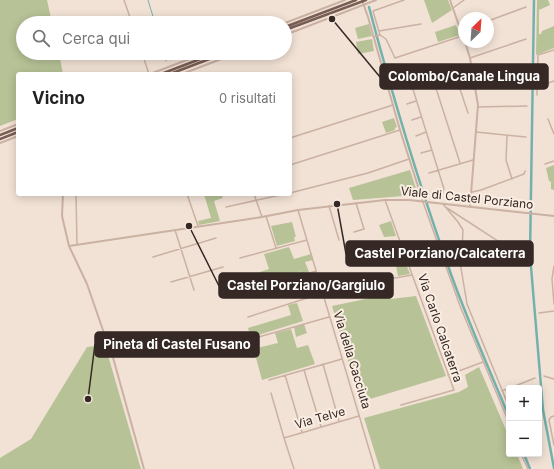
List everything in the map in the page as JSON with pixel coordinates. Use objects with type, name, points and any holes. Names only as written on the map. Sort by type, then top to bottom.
[{"type":"main road","points":[[292,24],[356,0]]},
{"type":"main road","points":[[292,28],[364,2]]},
{"type":"main road","points":[[313,20],[318,23]]},
{"type":"main road","points":[[166,72],[198,60]]},
{"type":"main road","points":[[175,72],[207,60]]},
{"type":"main road","points":[[0,135],[16,129]]},
{"type":"main road","points":[[0,139],[16,133]]},
{"type":"street","points":[[124,0],[130,16]]},
{"type":"street","points":[[292,20],[345,0]]},
{"type":"street","points":[[292,32],[318,23],[364,2],[376,0]]},
{"type":"street","points":[[404,0],[373,11],[379,35],[386,39],[395,58],[458,37]]},
{"type":"street","points":[[450,0],[458,24]]},
{"type":"street","points":[[453,8],[464,0]]},
{"type":"street","points":[[364,2],[409,159],[460,306],[508,421]]},
{"type":"street","points":[[494,19],[526,7]]},
{"type":"street","points":[[378,31],[421,24]]},
{"type":"street","points":[[374,37],[379,35]]},
{"type":"street","points":[[470,58],[526,40]]},
{"type":"street","points":[[466,48],[472,65],[478,108],[470,207]]},
{"type":"street","points":[[537,95],[538,56],[554,50]]},
{"type":"street","points":[[145,60],[149,72]]},
{"type":"street","points":[[155,72],[187,60]]},
{"type":"street","points":[[187,72],[219,60]]},
{"type":"street","points":[[402,88],[434,79],[472,65]]},
{"type":"street","points":[[454,71],[468,113]]},
{"type":"street","points":[[475,83],[527,75]]},
{"type":"street","points":[[434,79],[460,163]]},
{"type":"street","points":[[537,87],[554,81]]},
{"type":"street","points":[[412,86],[444,189],[443,192],[436,194]]},
{"type":"street","points":[[407,104],[417,101]]},
{"type":"street","points":[[292,137],[393,105]]},
{"type":"street","points":[[478,108],[527,106]]},
{"type":"street","points":[[412,120],[422,117]]},
{"type":"street","points":[[548,118],[554,134]]},
{"type":"street","points":[[0,131],[16,125]]},
{"type":"street","points":[[292,164],[400,130]]},
{"type":"street","points":[[416,136],[427,132]]},
{"type":"street","points":[[476,132],[526,137]]},
{"type":"street","points":[[507,135],[506,160],[512,179]]},
{"type":"street","points":[[6,140],[8,136]]},
{"type":"street","points":[[0,143],[16,137]]},
{"type":"street","points":[[422,153],[432,150]]},
{"type":"street","points":[[292,192],[368,173],[409,159]]},
{"type":"street","points":[[429,173],[473,160]]},
{"type":"street","points":[[545,164],[554,161]]},
{"type":"street","points":[[472,192],[512,179],[524,174],[525,171]]},
{"type":"street","points":[[63,196],[62,216],[69,246],[87,284],[112,354],[144,469]]},
{"type":"street","points":[[76,196],[78,245]]},
{"type":"street","points":[[188,196],[198,226]]},
{"type":"street","points":[[255,196],[262,217]]},
{"type":"street","points":[[226,207],[277,196]]},
{"type":"street","name":"Viale di Castel Porziano","points":[[69,246],[262,217],[298,210],[385,200],[410,200],[554,216]]},
{"type":"street","name":"Via Carlo Calcaterra","points":[[385,200],[454,390],[400,405]]},
{"type":"street","points":[[354,232],[364,229],[356,203]]},
{"type":"street","points":[[443,204],[463,230],[461,268],[467,304],[506,400]]},
{"type":"street","points":[[329,206],[340,240]]},
{"type":"street","points":[[447,208],[524,258]]},
{"type":"street","name":"Via della Cacciuta","points":[[298,210],[375,469]]},
{"type":"street","points":[[266,216],[276,248]]},
{"type":"street","points":[[175,230],[194,290]]},
{"type":"street","points":[[153,256],[216,238]]},
{"type":"street","points":[[240,258],[307,240]]},
{"type":"street","points":[[554,266],[554,304]]},
{"type":"street","points":[[172,282],[223,267]]},
{"type":"street","points":[[252,292],[316,271]]},
{"type":"street","points":[[328,290],[412,275]]},
{"type":"street","points":[[248,317],[323,293]]},
{"type":"street","points":[[539,313],[554,311]]},
{"type":"street","points":[[255,338],[330,316]]},
{"type":"street","points":[[269,380],[343,358]]},
{"type":"street","points":[[448,375],[483,362]]},
{"type":"street","points":[[323,364],[340,421]]},
{"type":"street","points":[[304,370],[320,427]]},
{"type":"street","points":[[285,375],[302,432]]},
{"type":"street","points":[[544,376],[554,379]]},
{"type":"street","points":[[517,385],[535,378]]},
{"type":"street","points":[[502,391],[506,389]]},
{"type":"street","name":"Via Telve","points":[[271,393],[284,438],[359,416]]},
{"type":"street","points":[[554,416],[549,420],[554,445]]},
{"type":"street","points":[[284,438],[294,469]]},
{"type":"street","points":[[523,457],[528,469]]},
{"type":"green space","points":[[0,0],[47,0],[50,16],[16,16],[16,60],[60,60],[63,72],[16,72],[16,120],[0,126]]},
{"type":"green space","points":[[424,0],[448,0],[452,10],[432,23]]},
{"type":"green space","points":[[537,0],[548,0],[550,5],[539,10],[539,34],[541,34],[542,31],[554,26],[554,48],[536,55]]},
{"type":"green space","points":[[369,24],[372,36],[358,39],[355,28]]},
{"type":"green space","points":[[456,25],[458,36],[438,42],[435,32]]},
{"type":"green space","points":[[372,39],[374,51],[358,54],[356,42]]},
{"type":"green space","points":[[394,118],[397,127],[395,130],[386,133],[382,122]]},
{"type":"green space","points":[[554,165],[554,190],[551,189],[551,182],[549,181],[546,168]]},
{"type":"green space","points":[[410,170],[419,198],[403,196],[353,200],[349,188]]},
{"type":"green space","points":[[205,196],[222,196],[223,198],[214,201],[220,221],[199,225],[198,221],[211,218]]},
{"type":"green space","points":[[391,221],[396,236],[384,237],[379,225]]},
{"type":"green space","points":[[292,222],[296,237],[294,237],[295,241],[277,246],[271,226]]},
{"type":"green space","points":[[289,247],[294,259],[311,254],[313,260],[305,262],[309,272],[302,274],[300,270],[301,275],[289,277],[237,294],[233,281],[269,269],[264,254]]},
{"type":"green space","points":[[406,264],[410,274],[398,276],[396,266]]},
{"type":"green space","points":[[389,282],[391,299],[416,296],[446,376],[360,402],[332,306],[375,297],[371,284]]},
{"type":"green space","points":[[297,303],[303,321],[255,336],[257,348],[278,343],[275,333],[291,329],[297,348],[308,345],[315,364],[262,380],[248,328],[291,315],[288,305]]},
{"type":"green space","points":[[304,324],[307,333],[296,337],[294,327]]},
{"type":"green space","points":[[105,345],[141,469],[0,469],[0,458],[31,439],[87,347]]},
{"type":"green space","points":[[479,367],[506,430],[506,457],[518,457],[523,469],[380,469],[364,418],[459,392],[468,387],[465,375]]},
{"type":"waterway","points":[[148,0],[153,16]]},
{"type":"waterway","points":[[534,0],[530,255],[543,410],[554,468]]},
{"type":"waterway","points":[[369,7],[408,143],[440,244],[465,312],[506,410]]},
{"type":"waterway","points":[[525,457],[530,469]]},
{"type":"place","name":"Colombo/Canale Lingua","points":[[332,19]]},
{"type":"place","name":"Castel Porziano/Calcaterra","points":[[337,204]]},
{"type":"place","name":"Castel Porziano/Gargiulo","points":[[189,226]]},
{"type":"place","name":"Pineta di Castel Fusano","points":[[88,399]]}]
